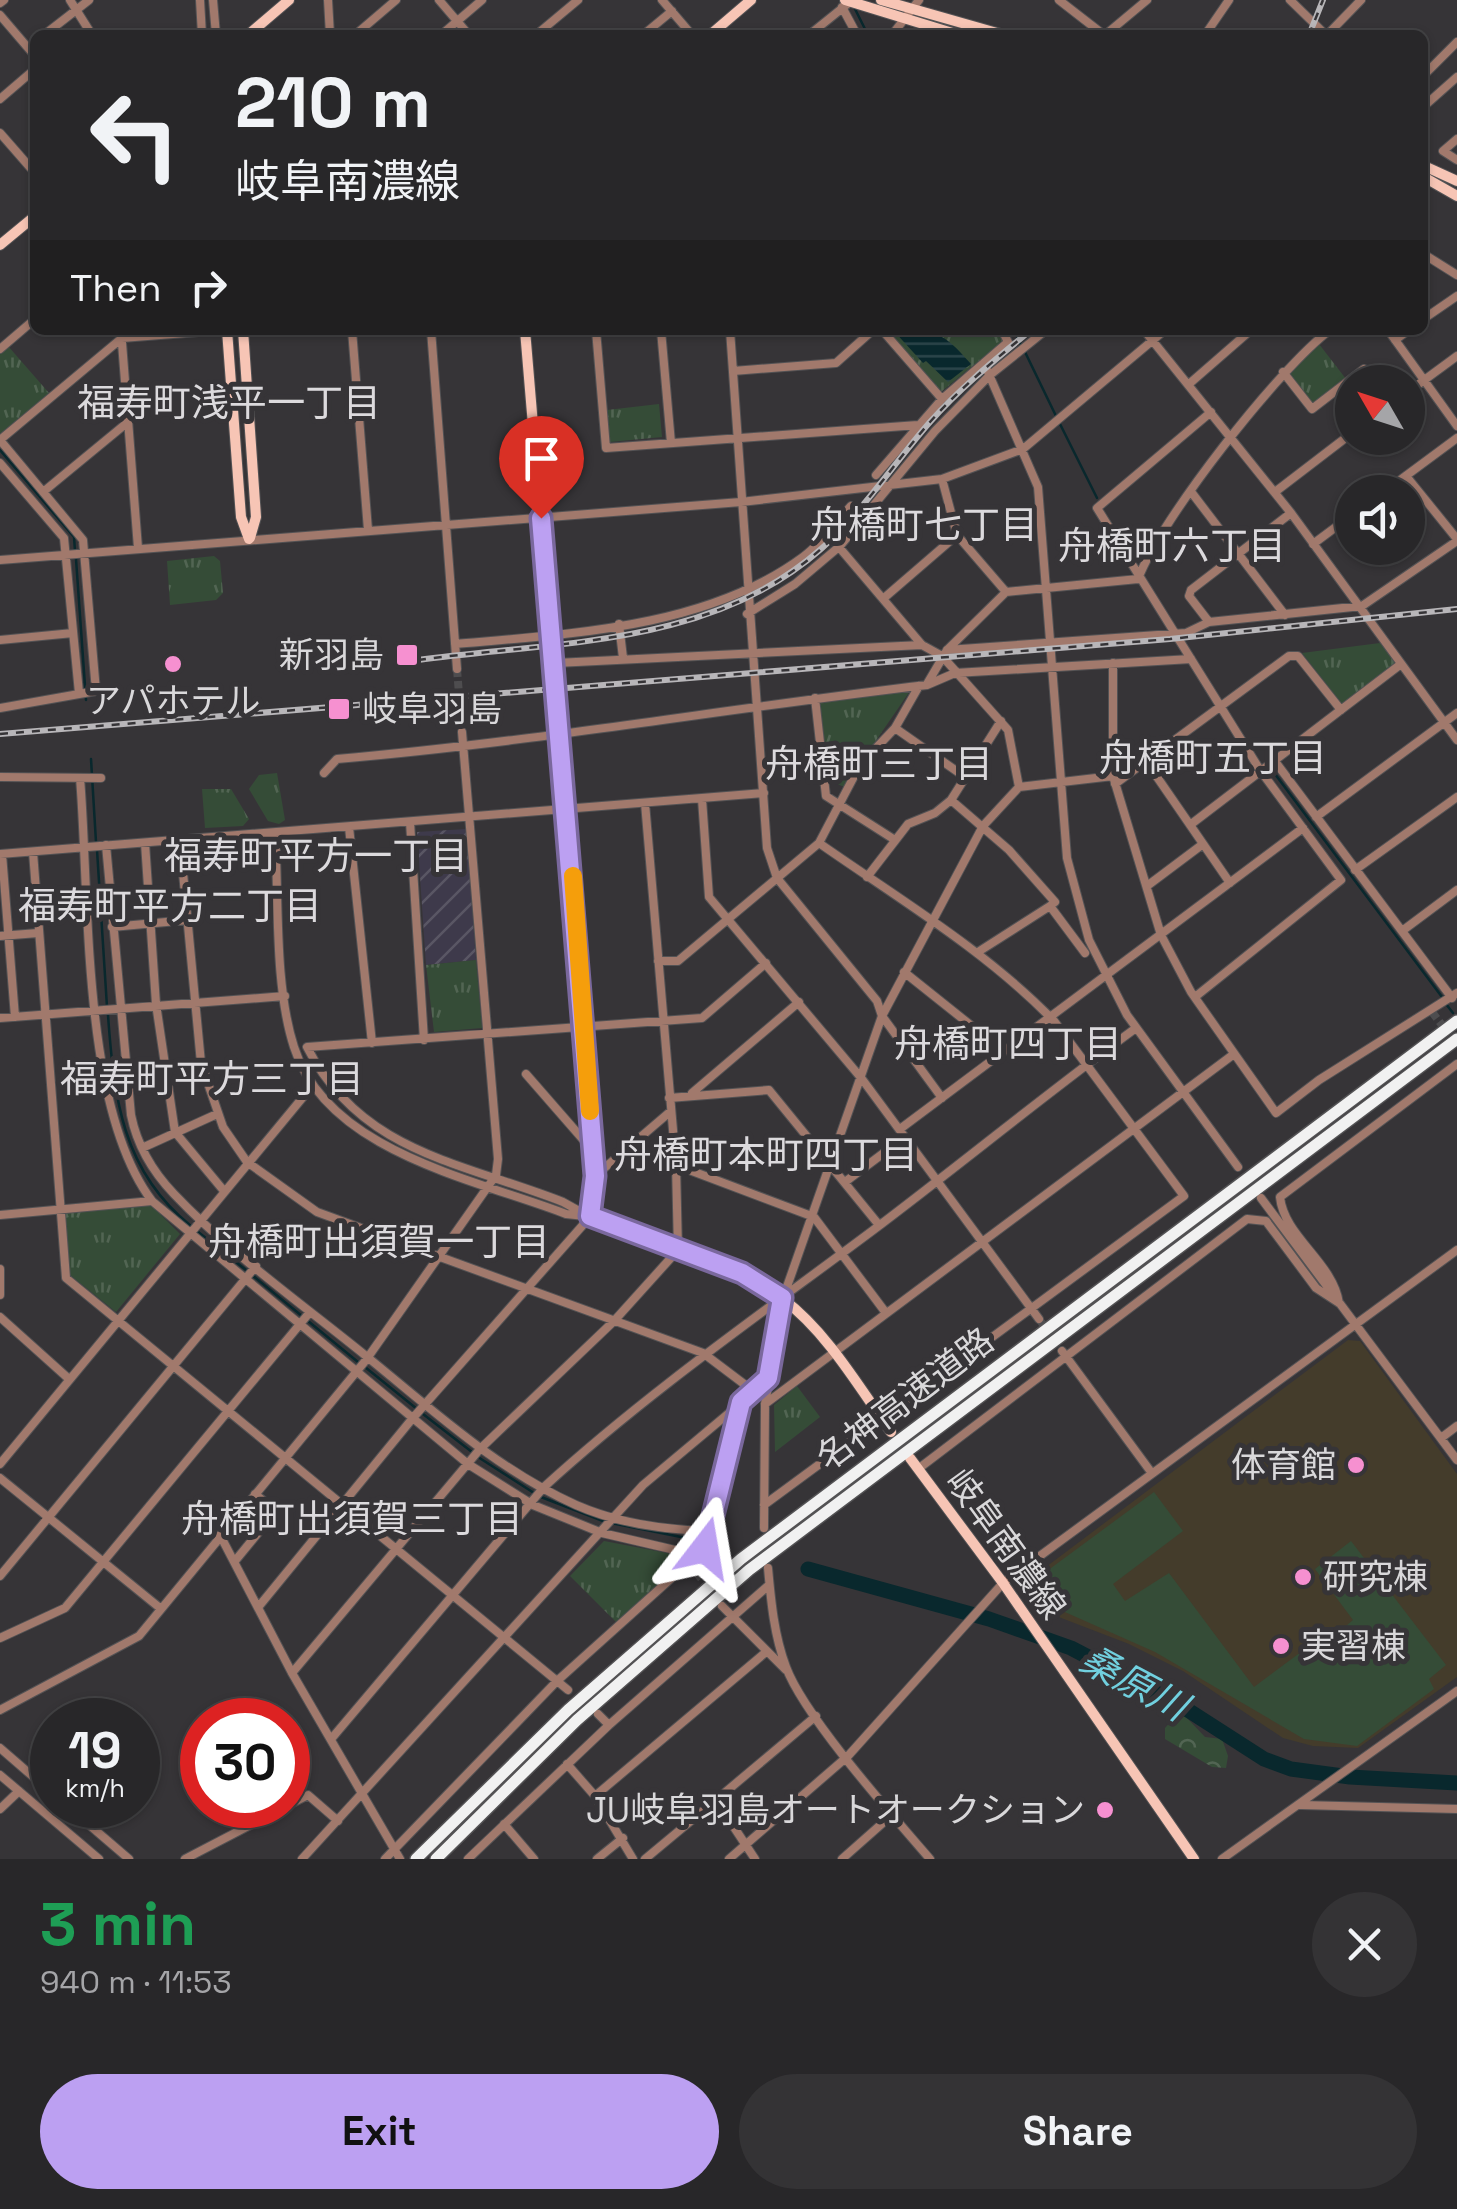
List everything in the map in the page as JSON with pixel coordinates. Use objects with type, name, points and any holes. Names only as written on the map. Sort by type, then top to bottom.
[{"type":"highway","name":"名神高速道路","points":[[416,1859],[568,1710],[740,1559],[1454,1023]]},
{"type":"highway","name":"名神高速道路","points":[[436,1859],[577,1720],[749,1570],[1457,1040]]},
{"type":"main road","points":[[254,30],[288,0]]},
{"type":"main road","points":[[716,30],[750,0]]},
{"type":"main road","points":[[881,0],[915,5],[989,30]]},
{"type":"main road","points":[[846,3],[939,30]]},
{"type":"main road","points":[[1428,168],[1457,182]]},
{"type":"main road","points":[[1428,179],[1457,196]]},
{"type":"main road","points":[[0,245],[30,220]]},
{"type":"main road","points":[[226,335],[241,517],[250,539]]},
{"type":"main road","points":[[243,335],[256,517],[250,539]]},
{"type":"main road","points":[[525,335],[556,663],[594,1152],[590,1216],[742,1273],[782,1298],[810,1323],[891,1432]]},
{"type":"main road","name":"岐阜南濃線","points":[[910,1458],[1003,1583],[1194,1859]]},
{"type":"street","points":[[70,0],[89,30]]},
{"type":"street","points":[[50,30],[89,0]]},
{"type":"street","points":[[200,0],[202,30]]},
{"type":"street","points":[[213,0],[216,30]]},
{"type":"street","points":[[328,0],[330,30]]},
{"type":"street","points":[[361,30],[396,0]]},
{"type":"street","points":[[439,0],[465,30]]},
{"type":"street","points":[[447,30],[482,0]]},
{"type":"street","points":[[542,30],[578,0]]},
{"type":"street","points":[[662,0],[688,30]]},
{"type":"street","points":[[1059,0],[1098,30]]},
{"type":"street","points":[[1111,30],[1147,0]]},
{"type":"street","points":[[1208,30],[1229,0]]},
{"type":"street","points":[[1290,0],[1321,30]]},
{"type":"street","points":[[1331,30],[1362,0]]},
{"type":"street","points":[[815,30],[846,3],[854,30]]},
{"type":"street","points":[[896,30],[915,5]]},
{"type":"street","points":[[649,30],[672,11]]},
{"type":"street","points":[[0,15],[30,43]]},
{"type":"street","points":[[1428,71],[1457,42]]},
{"type":"street","points":[[0,99],[30,73]]},
{"type":"street","points":[[1428,103],[1457,77]]},
{"type":"street","points":[[0,134],[30,168]]},
{"type":"street","points":[[1457,138],[1443,151],[1457,160]]},
{"type":"street","points":[[0,157],[12,147]]},
{"type":"street","points":[[1428,258],[1457,275]]},
{"type":"street","points":[[1428,316],[1457,296]]},
{"type":"street","points":[[0,349],[30,323]]},
{"type":"street","points":[[0,708],[96,691],[82,553],[84,540],[0,440],[120,335]]},
{"type":"street","points":[[121,335],[138,548]]},
{"type":"street","points":[[352,335],[368,530]]},
{"type":"street","points":[[431,335],[457,669]]},
{"type":"street","points":[[596,335],[606,448],[918,425]]},
{"type":"street","points":[[661,335],[670,443]]},
{"type":"street","points":[[730,335],[747,614],[767,848],[777,878],[876,1002],[942,1098]]},
{"type":"street","points":[[733,371],[836,362],[867,335]]},
{"type":"street","points":[[886,335],[942,399]]},
{"type":"street","points":[[876,476],[942,399],[1008,342],[1004,335]]},
{"type":"street","points":[[747,614],[840,546],[885,487],[990,376],[1040,335]]},
{"type":"street","points":[[1149,335],[1362,606],[1457,740]]},
{"type":"street","points":[[0,560],[741,502],[942,479],[1023,449],[1160,335]]},
{"type":"street","points":[[1189,384],[1245,335]]},
{"type":"street","points":[[1138,579],[1192,493],[1233,438],[1284,372],[1325,335]]},
{"type":"street","points":[[1392,335],[1457,426]]},
{"type":"street","points":[[1395,340],[1402,335]]},
{"type":"street","points":[[1426,380],[1457,356]]},
{"type":"street","points":[[984,362],[1038,487],[1073,889],[1104,976],[1136,1028],[1238,1167]]},
{"type":"street","points":[[1284,372],[1312,409],[1335,391]]},
{"type":"street","points":[[1195,997],[1341,880],[1260,770],[1097,508],[1211,412]]},
{"type":"street","points":[[43,492],[128,422]]},
{"type":"street","points":[[1407,475],[1457,438]]},
{"type":"street","points":[[1275,492],[1335,446]]},
{"type":"street","points":[[0,462],[64,538],[73,634],[84,692]]},
{"type":"street","points":[[942,479],[957,534],[1006,592]]},
{"type":"street","points":[[1192,493],[1284,615]]},
{"type":"street","points":[[556,663],[574,666],[623,658],[750,650],[922,645],[944,653],[1175,634],[1208,622],[1362,606],[1457,540],[1425,500]]},
{"type":"street","points":[[455,644],[619,624],[694,608],[746,590],[806,555],[850,506]]},
{"type":"street","points":[[1208,622],[1189,596],[1190,590],[1291,513]]},
{"type":"street","points":[[1313,544],[1335,528]]},
{"type":"street","points":[[827,533],[922,645]]},
{"type":"street","points":[[884,598],[957,534]]},
{"type":"street","points":[[658,960],[678,961],[819,843],[860,765],[895,728],[944,653],[1006,592],[1138,579]]},
{"type":"street","points":[[619,624],[623,658]]},
{"type":"street","points":[[0,640],[73,634]]},
{"type":"street","points":[[944,653],[954,674],[1008,730],[1019,787]]},
{"type":"street","points":[[764,1528],[764,1404],[782,1298],[882,1016],[983,826],[1019,787],[1114,780],[1146,761],[1288,656],[1298,656],[1341,710]]},
{"type":"street","points":[[324,773],[337,759],[463,748],[560,730],[923,685],[954,674],[1191,659]]},
{"type":"street","points":[[1113,663],[1114,780],[1162,934],[1195,997],[1276,1113],[1319,1080],[1453,997],[1274,760]]},
{"type":"street","points":[[1190,825],[1401,664]]},
{"type":"street","points":[[815,698],[826,796],[896,840]]},
{"type":"street","points":[[845,1182],[1003,1051],[1457,713]]},
{"type":"street","points":[[868,877],[908,824],[936,812],[951,800],[1000,721]]},
{"type":"street","points":[[895,728],[966,777]]},
{"type":"street","points":[[0,1710],[134,1640],[367,1359],[496,1175],[462,732]]},
{"type":"street","points":[[1146,761],[1230,882]]},
{"type":"street","points":[[0,777],[100,778]]},
{"type":"street","points":[[84,778],[112,927],[123,1071],[142,1148],[173,1193],[256,1268],[358,1370],[419,1411],[474,1456],[539,1496],[675,1550],[689,1563]]},
{"type":"street","points":[[14,1016],[4,936],[1,854],[764,792]]},
{"type":"street","points":[[1355,870],[1457,797]]},
{"type":"street","points":[[702,799],[710,897],[862,1079],[1039,1319]]},
{"type":"street","points":[[951,800],[983,826],[1055,902],[978,952]]},
{"type":"street","points":[[292,1673],[474,1456],[614,1320],[678,1250],[676,1165],[646,802]]},
{"type":"street","points":[[410,822],[424,1040]]},
{"type":"street","points":[[350,827],[372,1044]]},
{"type":"street","points":[[274,833],[285,996],[294,1046],[313,1085],[344,1120],[387,1149],[566,1214],[590,1216]]},
{"type":"street","points":[[180,841],[202,1062],[217,1114],[247,1162],[317,1212],[704,1353],[752,1390]]},
{"type":"street","points":[[145,843],[156,1004],[174,1132],[224,1191]]},
{"type":"street","points":[[764,1505],[1184,1196],[1050,1016],[978,952],[819,843]]},
{"type":"street","points":[[1147,886],[1203,844]]},
{"type":"street","points":[[97,846],[100,1010],[116,1134],[136,1179],[152,1201],[247,1279],[367,1359],[419,1411],[474,1456],[539,1496],[580,1507],[609,1524],[710,1532]]},
{"type":"street","points":[[32,852],[66,1278],[568,1690]]},
{"type":"street","points":[[1402,932],[1457,890]]},
{"type":"street","points":[[1050,906],[1084,952]]},
{"type":"street","points":[[112,927],[188,920]]},
{"type":"street","points":[[4,936],[38,933]]},
{"type":"street","points":[[590,1216],[496,1175],[401,1142],[369,1125],[340,1100],[306,1047],[702,1018],[766,963]]},
{"type":"street","points":[[904,972],[1003,1051]]},
{"type":"street","points":[[0,1018],[285,996]]},
{"type":"street","points":[[690,1094],[799,1002]]},
{"type":"street","points":[[332,1738],[539,1496],[704,1353],[938,1182],[1136,1028]]},
{"type":"street","points":[[764,1404],[1234,1054]]},
{"type":"street","points":[[123,1071],[202,1062]]},
{"type":"street","points":[[1338,1303],[1331,1278],[1283,1212],[1280,1197],[1457,1064]]},
{"type":"street","points":[[526,1074],[594,1152]]},
{"type":"street","points":[[0,1464],[313,1085]]},
{"type":"street","points":[[669,1098],[769,1090],[879,1225]]},
{"type":"street","points":[[595,1176],[670,1110]]},
{"type":"street","points":[[142,1148],[217,1114]]},
{"type":"street","points":[[676,1165],[814,1216],[886,1314]]},
{"type":"street","points":[[1261,1198],[1457,1460]]},
{"type":"street","points":[[0,1215],[152,1201]]},
{"type":"street","points":[[260,1605],[419,1411],[590,1216]]},
{"type":"street","points":[[918,1469],[1246,1219],[1266,1221],[1316,1288],[1338,1303]]},
{"type":"street","points":[[729,1859],[848,1756],[1003,1583],[1457,1250]]},
{"type":"street","points":[[0,1576],[256,1268]]},
{"type":"street","points":[[0,1269],[0,1296]]},
{"type":"street","points":[[0,1317],[69,1379]]},
{"type":"street","points":[[0,1638],[65,1608],[305,1319]]},
{"type":"street","points":[[1064,1354],[1151,1472]]},
{"type":"street","points":[[302,1859],[643,1486],[768,1378]]},
{"type":"street","points":[[385,1859],[557,1681],[706,1544],[741,1402]]},
{"type":"street","points":[[1441,1438],[1457,1426]]},
{"type":"street","points":[[0,1478],[160,1608]]},
{"type":"street","points":[[234,1560],[276,1511],[255,1494]]},
{"type":"street","points":[[220,1536],[260,1605],[292,1673],[400,1859]]},
{"type":"street","points":[[768,1568],[787,1670]]},
{"type":"street","points":[[468,1859],[566,1764],[770,1585]]},
{"type":"street","points":[[722,1606],[787,1670],[816,1716],[930,1859]]},
{"type":"street","points":[[596,1796],[766,1652]]},
{"type":"street","points":[[1222,1859],[1457,1691]]},
{"type":"street","points":[[598,1714],[609,1725]]},
{"type":"street","points":[[646,1859],[816,1716]]},
{"type":"street","points":[[0,1748],[30,1774]]},
{"type":"street","points":[[566,1764],[596,1796],[634,1859]]},
{"type":"street","points":[[0,1776],[99,1859]]},
{"type":"street","points":[[0,1809],[19,1791]]},
{"type":"street","points":[[186,1859],[308,1796],[338,1821]]},
{"type":"street","points":[[716,1800],[755,1859]]},
{"type":"street","points":[[1301,1805],[1457,1809]]},
{"type":"street","points":[[842,1859],[894,1813]]},
{"type":"street","points":[[504,1824],[534,1859]]},
{"type":"street","points":[[93,1828],[129,1859]]},
{"type":"street","points":[[597,1859],[623,1838]]},
{"type":"shaded area","points":[[466,829],[476,960],[426,965],[417,832]]},
{"type":"shaded area","points":[[1348,1340],[1360,1341],[1457,1474],[1457,1677],[1358,1748],[1313,1746],[1283,1738],[1183,1671],[1129,1644],[1030,1606],[1018,1588]]},
{"type":"green space","points":[[891,335],[1000,335],[1003,341],[941,392]]},
{"type":"green space","points":[[1319,344],[1335,365],[1335,388],[1313,405],[1287,372]]},
{"type":"green space","points":[[8,346],[49,393],[0,434],[0,353]]},
{"type":"green space","points":[[659,404],[662,437],[610,442],[607,410]]},
{"type":"green space","points":[[214,556],[220,561],[223,593],[216,600],[170,605],[167,561]]},
{"type":"green space","points":[[1380,643],[1396,663],[1342,704],[1302,653]]},
{"type":"green space","points":[[910,691],[844,787],[829,780],[820,702]]},
{"type":"green space","points":[[277,773],[285,820],[279,824],[268,821],[249,789],[259,775]]},
{"type":"green space","points":[[202,789],[231,789],[249,819],[243,826],[205,828]]},
{"type":"green space","points":[[476,960],[482,1028],[434,1032],[426,965]]},
{"type":"green space","points":[[150,1204],[180,1234],[116,1312],[70,1275],[65,1213]]},
{"type":"green space","points":[[797,1386],[820,1417],[775,1452],[774,1405]]},
{"type":"green space","points":[[1154,1492],[1183,1531],[1113,1584],[1125,1601],[1169,1573],[1254,1687],[1328,1632],[1333,1637],[1353,1620],[1315,1569],[1351,1541],[1446,1665],[1429,1679],[1434,1689],[1357,1746],[1304,1739],[1155,1652],[1040,1601],[1028,1585]]},
{"type":"green space","points":[[604,1541],[672,1554],[682,1563],[616,1622],[570,1576]]},
{"type":"green space","points":[[1185,1716],[1205,1737],[1222,1739],[1228,1756],[1226,1768],[1212,1767],[1165,1739],[1165,1728],[1175,1717]]},
{"type":"water","points":[[898,335],[937,335],[971,364],[948,382],[926,361],[923,363]]},
{"type":"waterway","points":[[855,9],[866,30]]},
{"type":"waterway","points":[[1016,335],[1021,345]]},
{"type":"waterway","points":[[1025,352],[1056,416]]},
{"type":"waterway","points":[[1060,424],[1097,498]]},
{"type":"waterway","points":[[0,450],[74,537],[75,551]]},
{"type":"waterway","points":[[76,559],[86,700]]},
{"type":"waterway","points":[[91,759],[96,842]]},
{"type":"waterway","points":[[1272,770],[1442,997]]},
{"type":"waterway","points":[[97,850],[107,1007]]},
{"type":"waterway","points":[[1446,1004],[1453,1013]]},
{"type":"waterway","points":[[108,1015],[119,1104],[136,1157],[168,1205],[191,1226]]},
{"type":"waterway","points":[[197,1231],[246,1270]]},
{"type":"waterway","points":[[252,1275],[358,1362]]},
{"type":"waterway","points":[[365,1367],[417,1409]]},
{"type":"waterway","points":[[423,1414],[472,1452]]},
{"type":"waterway","points":[[478,1457],[534,1493]]},
{"type":"waterway","points":[[541,1497],[603,1521]]},
{"type":"waterway","points":[[611,1523],[701,1541]]},
{"type":"waterway","points":[[709,1543],[718,1544]]},
{"type":"waterway","name":"桑原川","points":[[808,1569],[989,1619],[1071,1648],[1180,1705],[1264,1759],[1291,1769],[1350,1777],[1457,1783]]},
{"type":"tunnel","points":[[457,669],[462,732]]},
{"type":"tunnel","points":[[1432,1012],[1448,1033]]},
{"type":"tunnel","points":[[1039,1319],[1062,1351]]},
{"type":"tunnel","points":[[689,1563],[710,1590]]},
{"type":"railway","points":[[1311,30],[1323,0]]},
{"type":"railway","points":[[418,660],[630,634],[731,605],[778,581],[836,535],[942,409],[1025,335]]},
{"type":"railway","points":[[0,734],[1170,639],[1457,609]]},
{"type":"slow traffic","points":[[573,876],[590,1111]]},
{"type":"place","name":"新羽島","points":[[407,655]]},
{"type":"place","name":"アパホテル","points":[[173,664]]},
{"type":"place","name":"岐阜羽島","points":[[339,709]]},
{"type":"place","name":"体育館","points":[[1356,1465]]},
{"type":"place","name":"研究棟","points":[[1303,1577]]},
{"type":"place","name":"実習棟","points":[[1281,1646]]},
{"type":"place","name":"JU岐阜羽島オートオークション","points":[[1105,1810]]},
{"type":"district","name":"福寿町浅平一丁目","points":[[229,403]]},
{"type":"district","name":"舟橋町七丁目","points":[[924,525]]},
{"type":"district","name":"舟橋町六丁目","points":[[1172,546]]},
{"type":"district","name":"舟橋町五丁目","points":[[1213,758]]},
{"type":"district","name":"舟橋町三丁目","points":[[879,764]]},
{"type":"district","name":"福寿町平方一丁目","points":[[316,856]]},
{"type":"district","name":"福寿町平方二丁目","points":[[170,906]]},
{"type":"district","name":"舟橋町四丁目","points":[[1008,1044]]},
{"type":"district","name":"福寿町平方三丁目","points":[[212,1079]]},
{"type":"district","name":"舟橋町本町四丁目","points":[[766,1155]]},
{"type":"district","name":"舟橋町出須賀一丁目","points":[[379,1242]]},
{"type":"district","name":"舟橋町出須賀三丁目","points":[[352,1519]]},
{"type":"route","points":[[541,518],[556,663],[595,1176],[590,1216],[742,1273],[782,1298],[768,1378],[741,1402],[705,1548]]}]
